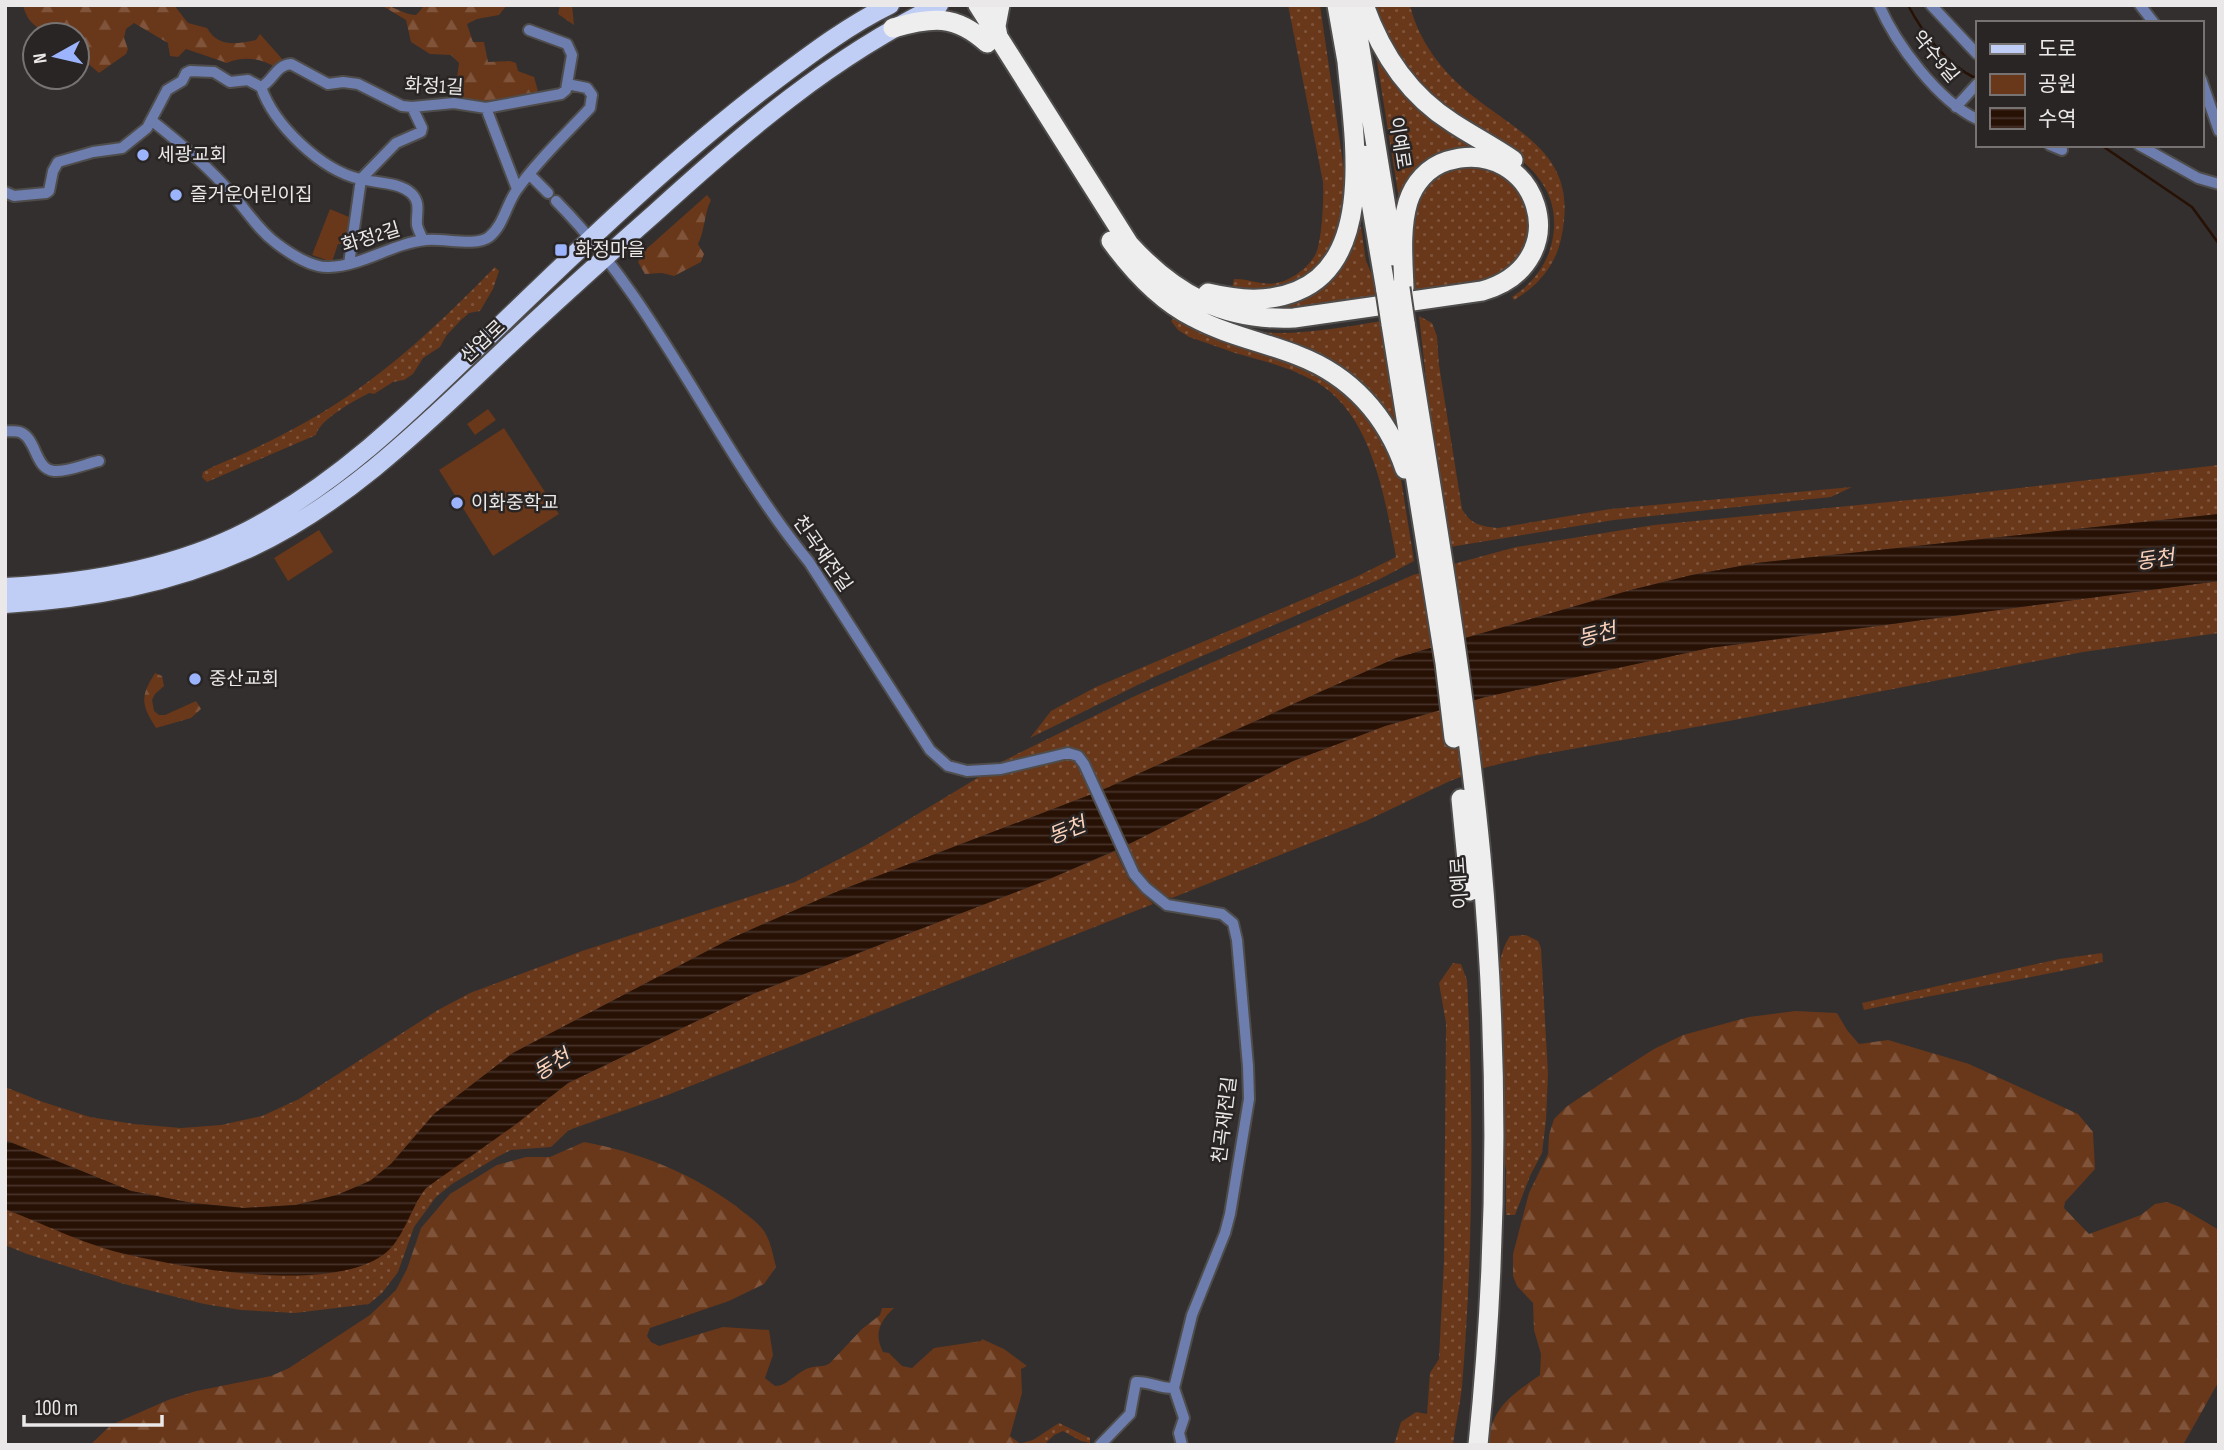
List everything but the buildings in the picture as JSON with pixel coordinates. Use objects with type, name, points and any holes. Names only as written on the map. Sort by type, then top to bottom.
[{"type":"highway","points":[[965,5],[993,42],[1140,271],[1183,302],[1229,320],[1271,327],[1294,327],[1484,298],[1513,288],[1526,277],[1539,257],[1547,231],[1543,201],[1537,187],[1514,161],[1452,123],[1420,97],[1385,52],[1364,5]]},
{"type":"highway","points":[[978,5],[993,42]]},
{"type":"highway","points":[[993,42],[1000,5]]},
{"type":"highway","points":[[1119,242],[1175,278],[1228,298],[1268,299],[1287,295],[1304,289],[1321,277],[1343,244],[1354,202],[1353,129],[1348,62],[1337,5]]},
{"type":"highway","name":"이예로","points":[[1353,5],[1397,289],[1398,324],[1432,546],[1493,1081],[1492,1199],[1478,1445]]},
{"type":"highway","points":[[892,28],[914,22],[948,20],[993,42]]},
{"type":"highway","name":"이예로","points":[[1348,62],[1397,289]]},
{"type":"highway","points":[[1119,242],[1190,296],[1210,305],[1249,316],[1294,318],[1482,290],[1510,280],[1522,270],[1536,246],[1539,219],[1536,204],[1519,178],[1497,161],[1471,157],[1443,162],[1422,177],[1414,187],[1405,216],[1397,289]]},
{"type":"highway","points":[[1119,242],[1128,264],[1152,288],[1184,312],[1238,336],[1299,356],[1323,367],[1361,394],[1381,419],[1398,448],[1432,546]]},
{"type":"highway","name":"이예로","points":[[1466,1445],[1479,1197],[1479,1082],[1483,986]]},
{"type":"main road","name":"산업로","points":[[5,587],[53,584],[107,576],[180,558],[245,532],[299,503],[360,456],[427,397],[675,162],[744,104],[818,49],[890,5]]},
{"type":"main road","name":"산업로","points":[[5,604],[54,601],[122,590],[183,575],[250,548],[306,517],[372,469],[438,413],[606,257],[758,122],[830,68],[892,28],[939,5]]},
{"type":"street","name":"약수9길","points":[[1879,5],[1903,48],[1956,107],[1976,119]]},
{"type":"street","points":[[1931,5],[1976,53]]},
{"type":"street","points":[[2140,5],[2152,21]]},
{"type":"street","points":[[486,108],[517,189],[590,107],[591,91],[567,84],[572,55],[567,44],[529,30]]},
{"type":"street","name":"화정1길","points":[[261,87],[279,67],[290,64],[328,84],[358,84],[402,106],[454,103],[486,108],[561,94],[566,90],[567,84]]},
{"type":"street","points":[[5,192],[14,197],[46,193],[58,162],[93,152],[122,148],[147,128],[167,90],[182,81],[186,73],[214,72],[230,82],[248,80],[261,87],[269,106],[292,135],[335,169],[360,179],[395,186],[412,194],[416,201],[418,227],[423,240]]},
{"type":"street","points":[[1956,107],[1976,85]]},
{"type":"street","points":[[2203,85],[2219,131]]},
{"type":"street","points":[[349,264],[360,179],[396,143],[421,132],[422,128],[412,107]]},
{"type":"street","name":"화정2길","points":[[151,120],[215,176],[232,193],[260,230],[274,242],[314,264],[327,268],[349,264],[423,240],[478,242],[487,239],[497,229],[517,189]]},
{"type":"street","points":[[2143,147],[2198,178],[2219,184]]},
{"type":"street","name":"천곡재전길","points":[[530,175],[606,257],[787,535],[809,562],[930,750],[948,766],[967,771],[1001,769],[1069,753],[1079,756],[1134,874],[1146,888],[1167,905],[1222,914],[1233,923],[1237,940],[1249,1099],[1230,1214],[1192,1315],[1174,1388],[1184,1418],[1179,1437],[1182,1445]]},
{"type":"street","points":[[5,432],[19,432],[26,436],[43,465],[50,470],[99,461]]},
{"type":"street","points":[[1100,1445],[1130,1414],[1136,1382],[1174,1388]]},
{"type":"green space","points":[[23,5],[174,5],[188,23],[207,28],[223,42],[256,40],[260,34],[283,60],[275,67],[252,59],[227,63],[186,49],[178,57],[170,56],[168,43],[134,23],[126,29],[126,54],[99,73],[91,66],[91,21],[30,21]]},
{"type":"green space","points":[[381,5],[416,15],[425,5],[507,5],[499,15],[477,19],[467,24],[473,42],[484,42],[488,62],[516,63],[518,71],[534,77],[538,91],[533,95],[484,102],[457,98],[455,94],[459,63],[451,55],[430,54],[411,42],[406,20]]},
{"type":"green space","points":[[560,5],[572,5],[574,25],[558,14]]},
{"type":"green space","points":[[1288,5],[1320,5],[1345,177],[1341,226],[1323,264],[1284,290],[1238,291],[1232,288],[1234,279],[1271,284],[1294,276],[1313,258],[1320,239],[1323,182]]},
{"type":"green space","points":[[1372,5],[1410,5],[1425,42],[1450,75],[1469,93],[1526,136],[1554,167],[1562,187],[1565,210],[1558,249],[1544,274],[1514,300],[1512,297],[1538,273],[1550,250],[1554,215],[1548,193],[1535,174],[1518,158],[1437,103],[1415,82],[1394,53]]},
{"type":"green space","points":[[1375,49],[1483,149],[1472,151],[1399,199]]},
{"type":"green space","points":[[1484,164],[1524,190],[1534,236],[1508,276],[1415,295],[1409,243],[1419,191],[1443,169]]},
{"type":"green space","points":[[707,195],[711,200],[698,244],[704,254],[701,262],[674,276],[662,273],[645,274],[638,262],[643,252]]},
{"type":"green space","points":[[330,209],[349,217],[346,244],[338,244],[332,262],[312,255]]},
{"type":"green space","points":[[1361,227],[1366,261],[1376,284],[1378,300],[1292,313],[1247,304],[1291,299],[1353,228]]},
{"type":"green space","points":[[495,267],[499,271],[493,289],[480,311],[469,313],[460,321],[440,347],[423,358],[413,374],[346,406],[323,423],[316,435],[207,482],[202,477],[203,472],[208,469],[266,443],[347,397],[392,363]]},
{"type":"green space","points":[[1419,316],[1432,323],[1437,336],[1439,365],[1462,509],[1477,524],[1498,528],[1610,509],[1852,487],[1831,497],[1614,520],[1450,547],[1432,433]]},
{"type":"green space","points":[[1174,318],[1209,334],[1301,365],[1354,396],[1394,458],[1401,479],[1414,561],[1378,580],[1156,676],[1030,738],[1051,711],[1096,687],[1356,577],[1396,557],[1387,509],[1373,459],[1351,415],[1335,396],[1296,372],[1189,337],[1178,330],[1171,321]]},
{"type":"green space","points":[[1382,321],[1400,430],[1396,432],[1384,411],[1249,331],[1299,332]]},
{"type":"green space","points":[[488,409],[496,420],[475,435],[467,424]]},
{"type":"green space","points":[[504,428],[559,514],[493,556],[439,470]]},
{"type":"green space","points":[[2219,465],[2219,514],[1757,563],[1631,590],[1396,658],[1100,791],[836,892],[732,938],[513,1053],[434,1114],[391,1164],[370,1181],[337,1195],[296,1205],[244,1208],[192,1203],[131,1191],[5,1140],[5,1087],[90,1117],[134,1124],[181,1128],[221,1125],[262,1116],[299,1099],[438,1010],[470,993],[582,951],[795,882],[868,844],[979,777],[1067,757],[1087,763],[1080,750],[1074,748],[1002,765],[1001,762],[1135,696],[1413,575],[1516,547],[1654,525],[1950,496]]},
{"type":"green space","points":[[319,530],[333,552],[288,581],[274,558]]},
{"type":"green space","points":[[2219,581],[2219,633],[2083,652],[1487,767],[1450,781],[1366,821],[1172,898],[1149,885],[1125,846],[1293,761],[1385,726],[1485,697],[1709,648]]},
{"type":"green space","points":[[155,673],[162,676],[164,686],[152,700],[154,711],[159,715],[165,715],[196,701],[201,709],[191,718],[156,728],[147,713],[144,700]]},
{"type":"green space","points":[[1115,851],[1129,880],[1153,904],[665,1096],[569,1130],[551,1147],[511,1150],[499,1156],[452,1184],[436,1197],[414,1227],[398,1272],[382,1293],[369,1304],[295,1313],[241,1310],[204,1304],[124,1284],[5,1245],[5,1209],[119,1252],[415,1201],[426,1188],[450,1169],[484,1147],[568,1083],[755,993]]},
{"type":"green space","points":[[1526,935],[1538,941],[1541,948],[1548,1074],[1546,1120],[1542,1153],[1515,1215],[1506,1215],[1498,980],[1503,952],[1510,936]]},
{"type":"green space","points":[[2102,953],[2103,962],[1864,1010],[1862,1003],[2059,959]]},
{"type":"green space","points":[[1453,963],[1461,964],[1467,980],[1471,1081],[1470,1234],[1462,1387],[1453,1445],[1394,1445],[1401,1422],[1416,1412],[1427,1414],[1430,1373],[1439,1359],[1444,1260],[1446,1023],[1439,983]]},
{"type":"green space","points":[[1795,1011],[1837,1013],[1859,1044],[1888,1040],[1969,1064],[2078,1114],[2093,1132],[2095,1169],[2065,1202],[2064,1208],[2089,1234],[2141,1215],[2155,1204],[2167,1202],[2219,1230],[2219,1381],[2183,1445],[1488,1445],[1498,1411],[1512,1396],[1540,1375],[1541,1354],[1534,1330],[1533,1303],[1517,1286],[1513,1276],[1513,1254],[1529,1193],[1548,1154],[1549,1135],[1554,1119],[1566,1107],[1621,1070],[1683,1035],[1749,1017]]},
{"type":"green space","points":[[584,1142],[664,1165],[701,1183],[754,1221],[764,1231],[770,1244],[776,1267],[764,1284],[729,1301],[650,1328],[647,1336],[651,1342],[659,1346],[723,1327],[769,1330],[773,1355],[765,1378],[775,1386],[804,1370],[830,1363],[862,1329],[880,1315],[882,1308],[894,1308],[882,1323],[879,1340],[883,1352],[889,1353],[902,1366],[912,1368],[934,1348],[982,1339],[1004,1349],[1027,1366],[1021,1369],[1022,1393],[1010,1436],[1022,1445],[90,1445],[111,1425],[168,1400],[196,1391],[271,1376],[289,1368],[370,1315],[396,1290],[407,1269],[421,1228],[450,1194],[497,1165],[526,1157],[550,1157]]},
{"type":"green space","points":[[1059,1423],[1090,1438],[1090,1443],[1063,1431],[1054,1435],[1044,1445],[1022,1443],[1033,1440]]},
{"type":"water","name":"동천","points":[[2219,514],[2219,581],[1709,648],[1485,697],[1385,726],[1293,761],[1125,846],[1047,880],[755,993],[568,1083],[515,1125],[426,1188],[390,1249],[359,1267],[328,1273],[293,1275],[217,1271],[180,1265],[107,1249],[5,1209],[5,1140],[131,1191],[192,1203],[244,1208],[296,1205],[337,1195],[370,1181],[391,1164],[434,1114],[513,1053],[732,938],[836,892],[1100,791],[1396,658],[1631,590],[1757,563]]},
{"type":"waterway","points":[[1908,5],[1937,48],[1956,66],[1976,78]]},
{"type":"waterway","points":[[2104,147],[2192,207],[2219,244]]},
{"type":"place","name":"세광교회","points":[[143,155]]},
{"type":"place","name":"즐거운어린이집","points":[[176,195]]},
{"type":"place","name":"화정마을","points":[[561,250]]},
{"type":"place","name":"이화중학교","points":[[457,503]]},
{"type":"place","name":"중산교회","points":[[195,679]]}]
